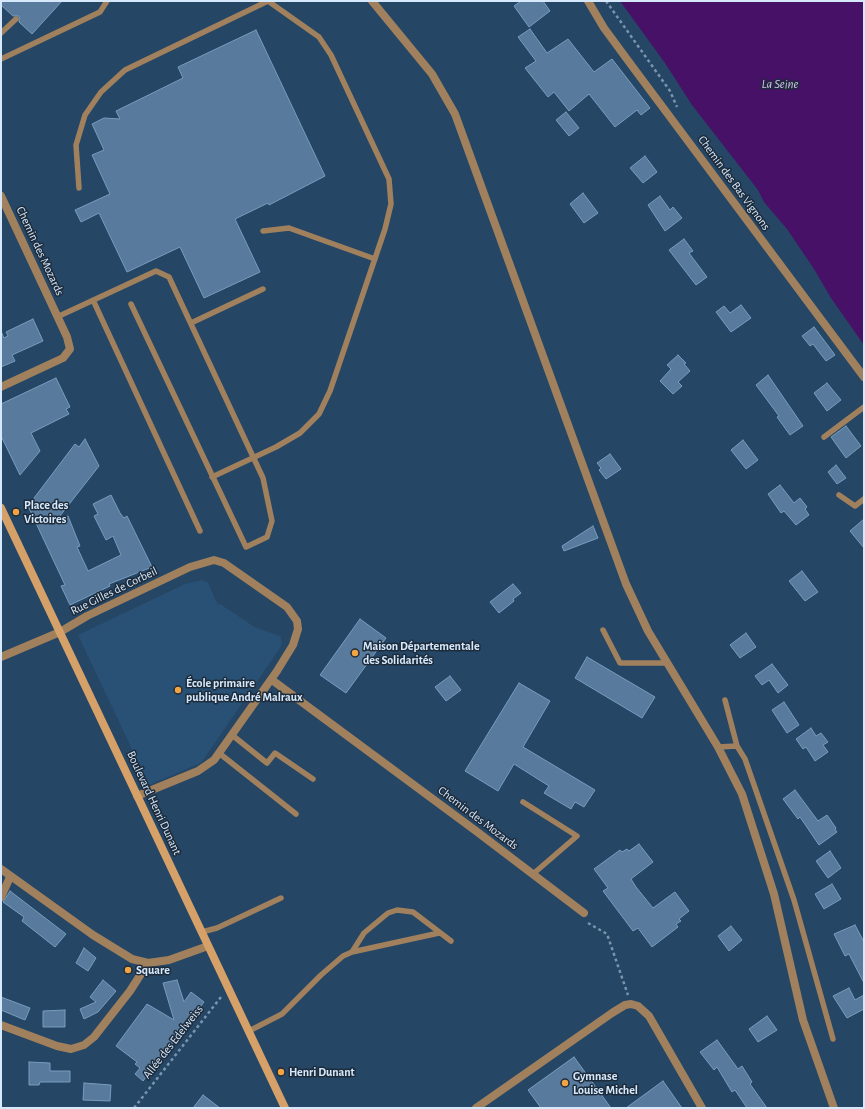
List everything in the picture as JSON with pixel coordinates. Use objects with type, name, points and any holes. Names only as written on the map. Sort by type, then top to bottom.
[{"type":"main road","name":"Boulevard Henri Dunant","points":[[1,508],[285,1108]]},
{"type":"street","points":[[372,1],[432,74],[455,114],[626,584],[648,632],[718,747],[742,794],[785,937],[803,1020],[834,1108]]},
{"type":"street","name":"Chemin des Bas Vignons","points":[[588,1],[623,53],[864,377]]},
{"type":"street","name":"Chemin des Mozards","points":[[1,196],[4,211],[69,342],[70,349],[63,358],[1,387]]},
{"type":"street","name":"Rue Gilles de Corbeil","points":[[1,658],[60,632],[86,616],[207,561],[219,561],[278,600],[293,614],[297,621],[296,638],[272,680],[219,753],[206,767],[137,796]]},
{"type":"street","name":"Chemin des Mozards","points":[[272,680],[533,874],[584,914]]},
{"type":"street","points":[[1,869],[10,877],[113,949],[132,959],[148,963],[169,960],[208,946]]},
{"type":"street","points":[[1,897],[10,877]]},
{"type":"street","points":[[1,1025],[57,1046],[71,1049],[84,1045],[94,1037],[130,991],[148,963]]},
{"type":"street","points":[[476,1108],[618,1008],[631,1004],[638,1006],[649,1016],[702,1108]]},
{"type":"lane","points":[[1,59],[100,12],[106,1]]},
{"type":"lane","points":[[79,188],[76,145],[85,115],[100,92],[125,70],[268,1],[319,38],[331,55],[389,179],[391,204],[375,259],[330,391],[319,414],[300,432],[276,447],[212,477]]},
{"type":"lane","points":[[1,33],[16,19]]},
{"type":"lane","points":[[263,231],[289,228],[375,259]]},
{"type":"lane","points":[[57,317],[156,271],[169,278],[254,456],[263,478],[272,525],[267,537],[246,547],[131,304]]},
{"type":"lane","points":[[191,323],[263,289]]},
{"type":"lane","points":[[93,300],[200,531]]},
{"type":"lane","points":[[824,437],[864,407]]},
{"type":"lane","points":[[839,495],[855,506],[864,499]]},
{"type":"lane","points":[[603,630],[620,663],[667,663]]},
{"type":"lane","points":[[725,700],[737,746],[745,759],[794,900],[833,1039]]},
{"type":"lane","points":[[232,735],[267,763],[275,753],[313,779]]},
{"type":"lane","points":[[718,747],[737,746]]},
{"type":"lane","points":[[219,753],[296,814]]},
{"type":"lane","points":[[523,802],[577,836],[533,874]]},
{"type":"lane","points":[[202,932],[217,928],[282,898]]},
{"type":"lane","points":[[352,952],[364,933],[388,913],[396,910],[413,912],[439,933],[451,940]]},
{"type":"lane","points":[[248,1031],[282,1014],[321,975],[343,956],[352,952],[439,933]]},
{"type":"path","points":[[606,1],[670,91],[679,110]]},
{"type":"path","points":[[584,914],[585,921],[607,934],[631,1004]]},
{"type":"path","name":"Allée des Edelweiss","points":[[134,1108],[216,1002],[229,989]]},
{"type":"shaded area","name":"École primaire publique André Malraux","points":[[202,580],[208,583],[218,605],[220,604],[256,628],[280,636],[282,642],[280,648],[201,763],[149,785],[78,635],[185,584]]},
{"type":"water","name":"La Seine","points":[[620,1],[864,1],[864,345],[831,298],[814,269],[787,229],[764,202],[758,190],[692,105],[665,63]]},
{"type":"building","points":[[1,1],[62,1],[32,34],[19,22],[19,16],[13,16],[1,5]]},
{"type":"building","points":[[521,1],[543,1],[550,11],[529,27],[514,6]]},
{"type":"building","points":[[530,29],[547,53],[568,39],[594,72],[612,59],[650,108],[641,115],[637,110],[615,127],[589,94],[569,111],[554,92],[548,97],[525,68],[536,61],[518,37]]},
{"type":"building","points":[[256,30],[325,176],[269,205],[268,203],[235,219],[260,272],[204,298],[180,247],[127,272],[99,213],[81,222],[75,210],[110,194],[92,155],[104,150],[92,124],[104,118],[120,119],[116,111],[183,78],[178,67]]},
{"type":"building","points":[[566,112],[579,128],[569,136],[556,120]]},
{"type":"building","points":[[645,156],[657,172],[643,183],[630,168]]},
{"type":"building","points":[[583,193],[598,213],[584,223],[570,204]]},
{"type":"building","points":[[660,196],[670,210],[673,207],[682,218],[665,231],[648,205]]},
{"type":"building","points":[[684,239],[693,251],[689,253],[707,277],[696,285],[669,250]]},
{"type":"building","points":[[741,305],[751,318],[731,332],[716,312],[724,306],[730,313]]},
{"type":"building","points":[[33,319],[43,341],[12,355],[15,361],[1,367],[1,331],[4,338],[8,336],[6,332]]},
{"type":"building","points":[[814,327],[835,355],[826,361],[813,344],[810,346],[802,336]]},
{"type":"building","points":[[678,355],[686,363],[684,364],[690,371],[678,382],[682,386],[673,394],[660,381],[671,369],[667,365]]},
{"type":"building","points":[[768,375],[803,426],[790,435],[777,417],[779,416],[756,385]]},
{"type":"building","points":[[56,378],[70,407],[66,409],[69,414],[31,433],[40,451],[20,475],[1,436],[1,404]]},
{"type":"building","points":[[827,383],[841,400],[827,411],[814,393]]},
{"type":"building","points":[[846,426],[861,446],[846,458],[831,437]]},
{"type":"building","points":[[85,439],[99,466],[56,521],[68,516],[80,546],[77,547],[88,571],[121,555],[113,536],[106,540],[94,516],[98,514],[93,504],[111,495],[120,513],[124,518],[127,516],[152,567],[109,584],[110,586],[70,605],[61,586],[65,585],[28,506],[75,444],[79,447]]},
{"type":"building","points":[[743,440],[758,460],[746,469],[731,450]]},
{"type":"building","points":[[610,454],[621,469],[606,479],[599,470],[601,468],[597,463]]},
{"type":"building","points":[[836,465],[846,478],[837,484],[828,472]]},
{"type":"building","points":[[780,485],[794,503],[800,498],[807,507],[805,509],[809,515],[796,525],[784,511],[781,513],[768,494]]},
{"type":"building","points":[[864,519],[864,548],[850,531]]},
{"type":"building","points":[[593,526],[598,538],[564,551],[562,546]]},
{"type":"building","points":[[802,571],[818,592],[805,601],[789,581]]},
{"type":"building","points":[[513,584],[521,593],[513,599],[514,601],[499,613],[490,602]]},
{"type":"building","name":"Maison Départementale des Solidarités","points":[[360,619],[386,638],[346,693],[320,675]]},
{"type":"building","points":[[746,633],[756,647],[740,658],[730,645]]},
{"type":"building","points":[[587,657],[655,697],[642,718],[575,678]]},
{"type":"building","points":[[772,664],[788,685],[778,693],[769,680],[762,685],[755,676]]},
{"type":"building","points":[[450,676],[461,690],[446,701],[435,687]]},
{"type":"building","points":[[519,683],[550,701],[523,747],[595,790],[584,807],[575,802],[571,809],[544,793],[549,786],[514,764],[498,791],[465,771]]},
{"type":"building","points":[[784,702],[799,725],[787,733],[772,710]]},
{"type":"building","points":[[811,728],[816,736],[821,733],[828,742],[823,745],[828,752],[815,761],[806,747],[803,749],[796,739]]},
{"type":"building","points":[[795,790],[818,821],[827,815],[836,828],[835,829],[837,832],[819,845],[800,817],[798,819],[783,799]]},
{"type":"building","points":[[639,844],[653,862],[631,879],[636,887],[653,908],[675,892],[689,911],[679,919],[681,921],[676,924],[678,927],[652,947],[638,928],[633,931],[603,891],[608,888],[594,869],[620,850],[622,852],[627,849],[629,851]]},
{"type":"building","points":[[830,851],[841,868],[828,878],[816,861]]},
{"type":"building","points":[[832,884],[841,899],[824,909],[815,894]]},
{"type":"building","points":[[10,891],[66,934],[55,947],[22,921],[24,917],[3,902]]},
{"type":"building","points":[[855,925],[864,942],[864,983],[849,954],[845,956],[834,934]]},
{"type":"building","points":[[731,926],[742,940],[729,951],[718,936]]},
{"type":"building","points":[[84,948],[96,958],[88,971],[76,963]]},
{"type":"building","points":[[103,980],[116,991],[98,1012],[84,1019],[80,1009],[96,1002],[90,997]]},
{"type":"building","points":[[177,980],[184,1002],[191,992],[204,1002],[143,1081],[135,1074],[140,1068],[135,1064],[137,1062],[116,1046],[147,1004],[174,1020],[163,983]]},
{"type":"building","points":[[849,988],[855,1000],[864,995],[864,1009],[847,1018],[833,996]]},
{"type":"building","points":[[1,997],[30,1008],[25,1020],[1,1010]]},
{"type":"building","points":[[65,1010],[65,1027],[43,1027],[43,1011]]},
{"type":"building","points":[[767,1016],[777,1030],[758,1042],[749,1029]]},
{"type":"building","points":[[717,1040],[738,1069],[742,1066],[752,1082],[750,1084],[767,1108],[747,1108],[735,1090],[732,1092],[717,1067],[714,1070],[700,1052]]},
{"type":"building","name":"Gymnase Louise Michel","points":[[574,1057],[611,1108],[541,1108],[528,1090]]},
{"type":"building","points":[[29,1062],[50,1063],[50,1071],[70,1071],[70,1082],[40,1082],[39,1085],[29,1085]]},
{"type":"building","points":[[663,1081],[682,1108],[626,1108]]},
{"type":"building","points":[[84,1083],[111,1085],[110,1101],[83,1100]]},
{"type":"building","points":[[203,1095],[220,1108],[193,1108]]},
{"type":"place","name":"Place des Victoires","points":[[16,512]]},
{"type":"place","name":"Maison Départementale des Solidarités","points":[[355,653]]},
{"type":"place","name":"École primaire publique André Malraux","points":[[178,690]]},
{"type":"place","name":"Square","points":[[128,970]]},
{"type":"place","name":"Henri Dunant","points":[[281,1072]]},
{"type":"place","name":"Gymnase Louise Michel","points":[[565,1083]]}]
